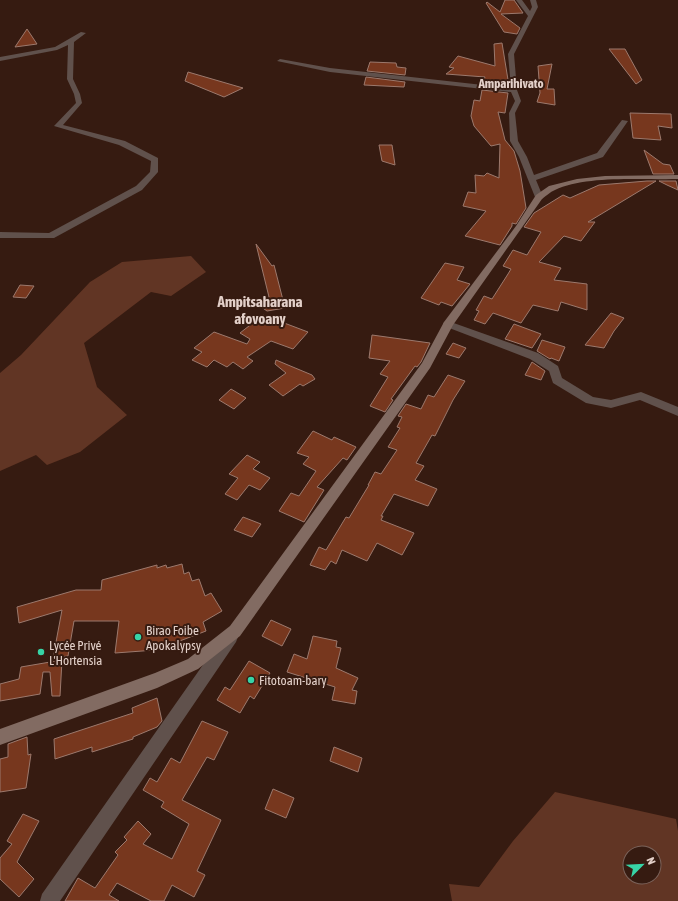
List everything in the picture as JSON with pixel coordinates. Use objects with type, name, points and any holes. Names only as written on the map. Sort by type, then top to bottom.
[{"type":"main road","points":[[0,737],[157,680],[193,664],[235,631],[426,365],[448,324],[519,228],[539,197],[552,188],[577,181],[605,178],[678,177]]},
{"type":"street","points":[[520,0],[531,16]]},
{"type":"street","points":[[533,0],[534,7],[531,16],[511,54],[514,90],[518,101],[512,113],[514,141],[523,157],[539,197]]},
{"type":"street","points":[[0,59],[57,48],[83,33]]},
{"type":"street","points":[[0,235],[51,236],[139,188],[154,172],[155,160],[122,143],[58,126],[79,103],[77,94],[70,79],[72,50],[70,41]]},
{"type":"street","points":[[280,61],[330,70],[514,90]]},
{"type":"street","points":[[531,179],[600,155],[624,121]]},
{"type":"street","points":[[448,324],[534,356],[554,369],[557,380],[590,400],[611,404],[641,396],[678,412]]},
{"type":"street","points":[[49,901],[235,631]]},
{"type":"shaded area","points":[[191,256],[206,272],[171,296],[151,292],[84,343],[97,387],[127,415],[80,452],[47,465],[36,455],[0,471],[0,373],[21,355],[90,282],[122,262]]},
{"type":"shaded area","points":[[555,792],[676,819],[678,831],[678,901],[452,901],[449,884],[479,887],[513,841]]},
{"type":"building","points":[[505,0],[514,0],[523,13],[501,14],[520,28],[517,34],[504,32],[486,3],[487,2],[500,12]]},
{"type":"building","points":[[27,29],[37,44],[15,47]]},
{"type":"building","points":[[502,43],[509,86],[483,83],[485,77],[446,74],[454,68],[449,67],[458,56],[495,66],[494,44]]},
{"type":"building","points":[[609,49],[625,49],[642,80],[636,84]]},
{"type":"building","points":[[370,62],[396,63],[397,67],[406,68],[405,75],[367,71]]},
{"type":"building","points":[[552,64],[547,89],[554,89],[555,105],[537,102],[540,93],[538,66]]},
{"type":"building","points":[[188,72],[243,88],[224,97],[185,81]]},
{"type":"building","points":[[366,77],[405,82],[404,87],[364,85]]},
{"type":"building","points":[[482,90],[508,93],[505,113],[498,112],[505,140],[514,151],[520,171],[526,208],[516,224],[512,223],[512,226],[500,245],[465,236],[486,211],[463,206],[468,192],[476,193],[475,175],[484,176],[487,173],[499,178],[500,144],[491,146],[474,126],[471,116],[474,100],[480,101]]},
{"type":"building","points":[[630,113],[671,114],[672,128],[658,126],[661,140],[633,138]]},
{"type":"building","points":[[379,145],[392,145],[395,165],[382,161]]},
{"type":"building","points":[[644,150],[663,164],[670,165],[674,174],[653,174]]},
{"type":"building","points":[[656,181],[588,222],[595,222],[581,241],[564,236],[539,262],[561,268],[554,280],[587,284],[587,310],[561,302],[558,311],[533,305],[521,323],[493,313],[485,324],[474,320],[479,311],[476,310],[484,296],[492,299],[511,269],[503,266],[513,250],[527,255],[541,232],[524,227],[534,213],[563,195],[570,198],[599,185]]},
{"type":"building","points":[[659,181],[676,181],[678,190],[667,185]]},
{"type":"building","points":[[256,244],[272,266],[274,265],[285,308],[267,311],[257,304],[269,297]]},
{"type":"building","points":[[445,263],[464,267],[457,280],[470,284],[452,306],[441,302],[439,305],[421,298]]},
{"type":"building","points":[[20,285],[34,286],[26,298],[13,297]]},
{"type":"building","points":[[611,313],[624,318],[604,348],[585,345]]},
{"type":"building","points":[[263,315],[308,332],[293,349],[271,341],[247,357],[253,361],[243,369],[233,362],[227,367],[214,360],[207,367],[192,360],[202,352],[194,348],[214,332],[247,344],[250,339],[240,333]]},
{"type":"building","points":[[514,324],[541,334],[532,348],[505,339]]},
{"type":"building","points":[[372,335],[430,343],[421,362],[417,367],[415,366],[391,399],[393,400],[385,412],[370,406],[388,377],[380,374],[390,361],[369,358]]},
{"type":"building","points":[[542,340],[565,347],[559,361],[550,359],[537,351]]},
{"type":"building","points":[[453,343],[466,348],[459,358],[446,354]]},
{"type":"building","points":[[276,360],[312,375],[315,379],[303,386],[300,384],[283,396],[269,385],[286,373],[275,364]]},
{"type":"building","points":[[532,362],[545,371],[541,380],[525,375]]},
{"type":"building","points":[[448,375],[465,381],[453,400],[435,436],[432,435],[416,463],[424,466],[415,480],[437,489],[428,506],[394,494],[381,516],[383,516],[381,520],[414,533],[402,555],[377,543],[367,561],[342,550],[336,564],[331,561],[325,570],[310,565],[319,547],[326,550],[346,517],[349,518],[375,472],[381,474],[397,450],[388,447],[400,428],[397,427],[402,417],[398,416],[406,404],[421,409],[428,395],[434,397]]},
{"type":"building","points":[[231,389],[246,398],[234,409],[219,400]]},
{"type":"building","points":[[313,431],[332,440],[334,437],[356,447],[347,460],[343,458],[317,487],[324,490],[304,522],[279,511],[291,493],[299,496],[316,471],[303,464],[309,457],[297,453]]},
{"type":"building","points":[[247,455],[260,462],[253,469],[270,478],[260,490],[249,485],[237,500],[225,494],[238,478],[229,474]]},
{"type":"building","points":[[243,517],[261,524],[252,537],[234,530]]},
{"type":"building","points":[[182,564],[184,574],[189,572],[192,581],[199,579],[205,596],[211,593],[222,611],[203,622],[206,631],[156,650],[115,653],[119,621],[74,621],[68,656],[53,658],[62,610],[19,623],[17,607],[76,590],[101,590],[102,580],[157,565],[157,568],[166,565],[167,568]]},
{"type":"building","points":[[271,620],[291,629],[282,646],[262,636]]},
{"type":"building","points":[[313,636],[337,641],[336,647],[341,648],[336,668],[358,678],[352,690],[357,691],[355,704],[332,700],[335,687],[287,672],[294,654],[307,659]]},
{"type":"building","points":[[62,660],[60,696],[52,696],[50,672],[43,672],[40,694],[0,701],[0,684],[19,679],[21,667]]},
{"type":"building","points":[[249,661],[270,673],[254,699],[250,696],[240,713],[217,700],[225,687],[230,690]]},
{"type":"building","points":[[157,698],[162,721],[157,727],[133,737],[133,739],[92,752],[92,747],[55,759],[54,739],[133,713],[132,708]]},
{"type":"building","points":[[202,721],[228,732],[214,760],[207,757],[182,800],[221,820],[197,871],[205,875],[194,897],[172,885],[164,901],[151,901],[117,883],[109,895],[119,901],[65,901],[78,878],[95,888],[118,855],[115,852],[127,840],[124,837],[138,821],[151,834],[143,844],[172,859],[189,824],[161,807],[164,802],[143,790],[150,778],[157,782],[171,758],[180,763]]},
{"type":"building","points":[[27,737],[28,755],[31,754],[26,788],[0,792],[0,759],[8,757],[8,744]]},
{"type":"building","points":[[334,747],[362,758],[358,772],[330,761]]},
{"type":"building","points":[[273,789],[294,798],[286,818],[265,809]]},
{"type":"building","points":[[23,814],[39,821],[17,862],[34,879],[19,897],[0,879],[0,858],[12,844],[7,841]]},
{"type":"place","name":"Birao Foibe Apokalypsy","points":[[138,637]]},
{"type":"place","name":"Lycée Privé L'Hortensia","points":[[41,652]]},
{"type":"place","name":"Fitotoam-bary","points":[[251,680]]},
{"type":"district","name":"Amparihivato","points":[[511,83]]},
{"type":"district","name":"Ampitsaharana afovoany","points":[[260,310]]}]
